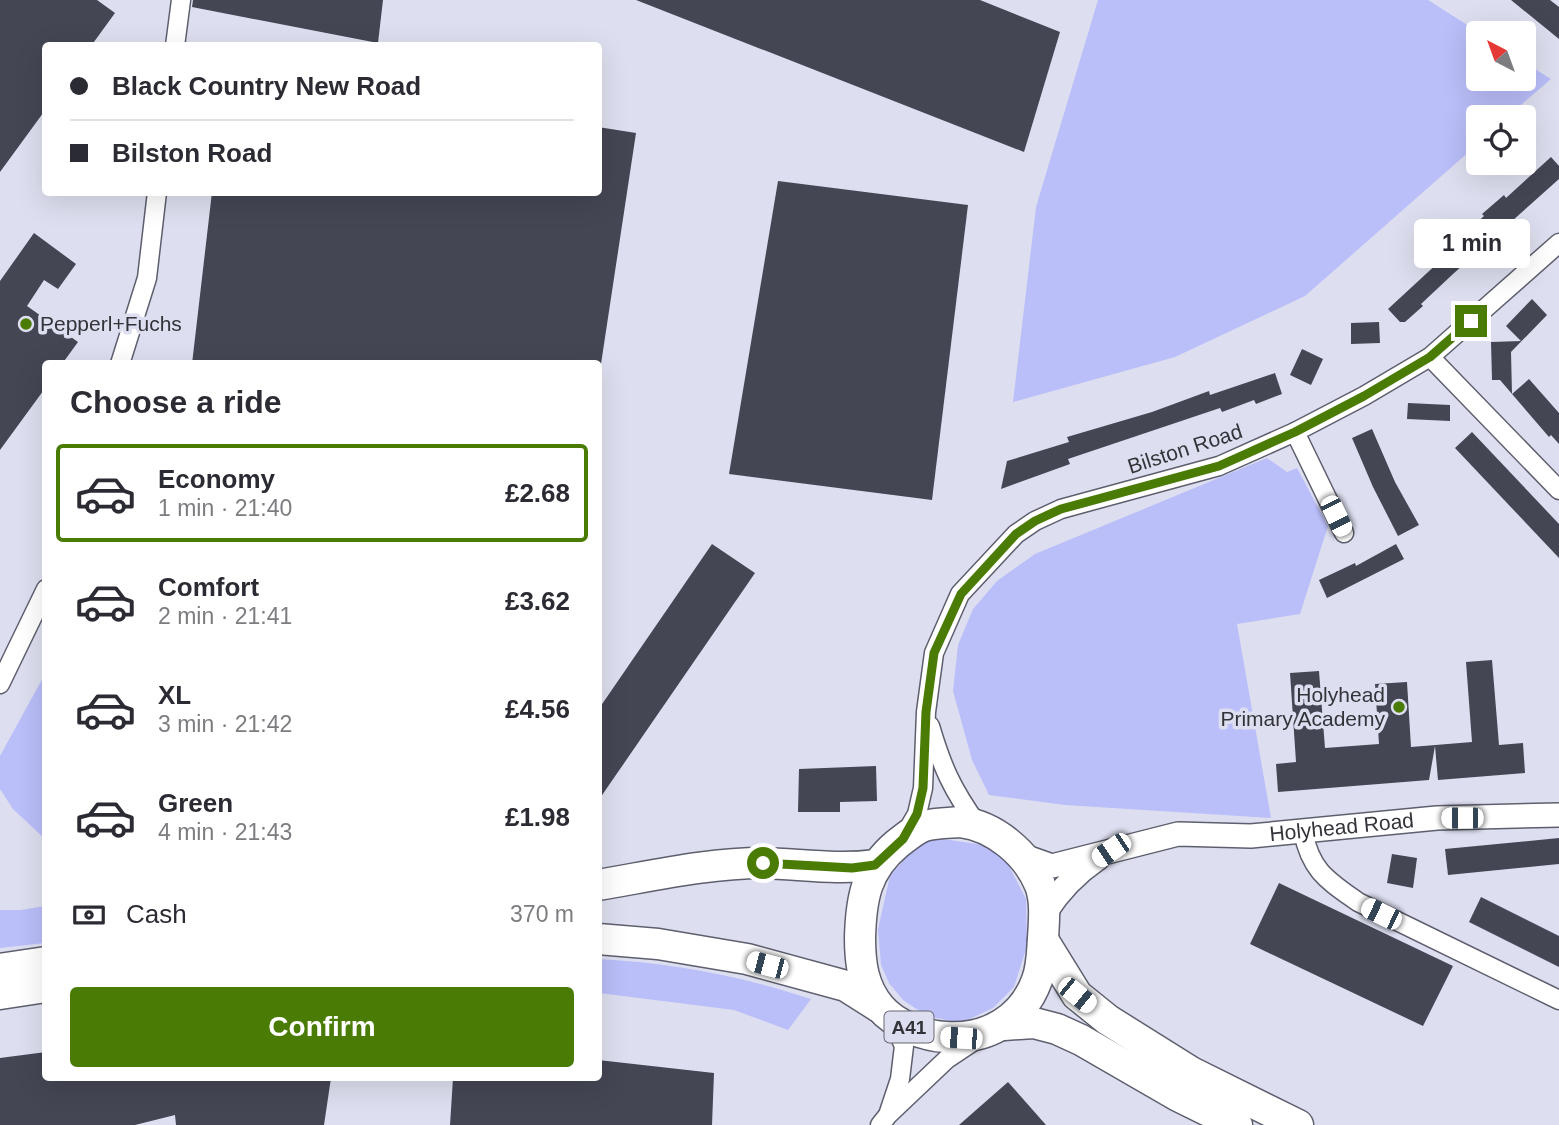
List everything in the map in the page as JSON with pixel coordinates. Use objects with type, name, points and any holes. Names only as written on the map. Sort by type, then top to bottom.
[{"type":"highway","name":"A41","points":[[886,1013],[863,976],[860,958],[864,893],[875,865],[903,839],[922,827],[961,822],[977,824]]},
{"type":"highway","points":[[977,824],[1002,838],[1021,855],[1040,886],[1044,927],[1037,980],[1016,1014],[995,1029]]},
{"type":"highway","points":[[602,884],[684,870],[763,863],[852,868],[875,865]]},
{"type":"highway","points":[[1044,927],[1061,973],[1077,995],[1108,1020],[1191,1072],[1298,1125]]},
{"type":"highway","name":"A41","points":[[602,939],[658,944],[747,960],[846,986],[914,1030],[939,1037],[961,1038],[1034,1023],[1081,1040],[1178,1096],[1237,1125]]},
{"type":"highway","points":[[0,969],[42,962]]},
{"type":"highway","points":[[0,993],[42,988]]},
{"type":"street","points":[[176,42],[181,0]]},
{"type":"street","points":[[121,360],[147,278],[157,196]]},
{"type":"street","name":"Bilston Road","points":[[903,839],[920,804],[926,712],[934,653],[961,594],[1016,534],[1035,521],[1061,509],[1219,466],[1295,432],[1364,396],[1430,357],[1559,243]]},
{"type":"street","points":[[1430,357],[1559,490]]},
{"type":"street","points":[[1295,432],[1344,533]]},
{"type":"street","points":[[0,684],[42,597]]},
{"type":"street","name":"Bilston Road","points":[[926,712],[942,766],[977,824]]},
{"type":"street","name":"Holyhead Road","points":[[1021,855],[1052,866],[1122,847],[1180,849],[1251,836],[1437,818],[1559,816]]},
{"type":"street","points":[[1303,832],[1308,853],[1316,867],[1328,881],[1358,902],[1559,1000]]},
{"type":"street","points":[[1044,927],[1060,890],[1083,868],[1122,847]]},
{"type":"street","points":[[884,1120],[901,1079],[904,1046],[886,1013]]},
{"type":"street","points":[[884,1120],[947,1059],[995,1029]]},
{"type":"shaded area","points":[[1098,0],[1428,0],[1466,24],[1466,91],[1536,91],[1536,70],[1551,79],[1521,105],[1466,105],[1466,154],[1305,296],[1175,357],[1013,402],[1036,207]]},
{"type":"shaded area","points":[[1267,458],[1287,472],[1297,468],[1328,526],[1300,614],[1237,624],[1271,818],[1065,805],[989,795],[972,760],[953,691],[958,645],[973,609],[997,581],[1035,554]]},
{"type":"shaded area","points":[[42,679],[42,836],[13,809],[0,789],[0,756]]},
{"type":"shaded area","points":[[936,838],[984,845],[1006,860],[1026,899],[1027,946],[1014,987],[993,1008],[961,1023],[927,1016],[903,1000],[889,983],[881,965],[878,929],[890,876],[916,846]]},
{"type":"shaded area","points":[[42,906],[42,943],[0,948],[0,910]]},
{"type":"shaded area","points":[[602,959],[706,972],[811,999],[788,1030],[734,1010],[602,993]]},
{"type":"building","points":[[0,0],[97,0],[115,13],[94,42],[42,42],[42,114],[0,172]]},
{"type":"building","points":[[193,0],[383,0],[378,42],[192,7]]},
{"type":"building","points":[[636,0],[980,0],[1060,32],[1024,152]]},
{"type":"building","points":[[1511,0],[1550,0],[1559,7],[1559,39]]},
{"type":"building","points":[[602,128],[636,133],[602,360],[192,360],[212,196],[602,196]]},
{"type":"building","points":[[1551,157],[1559,166],[1559,179],[1453,274],[1421,304],[1423,306],[1405,322],[1400,322],[1388,309],[1440,261],[1438,258],[1484,216],[1482,214],[1504,195],[1506,198],[1531,175],[1536,175],[1536,171]]},
{"type":"building","points":[[778,181],[968,205],[932,500],[729,474]]},
{"type":"building","name":"Pepperl+Fuchs","points":[[34,233],[76,264],[58,289],[44,280],[27,306],[78,342],[65,360],[42,360],[42,392],[0,450],[0,281]]},
{"type":"building","points":[[1532,299],[1547,315],[1511,352],[1512,394],[1500,380],[1492,380],[1491,342],[1521,341],[1506,326]]},
{"type":"building","points":[[1379,322],[1380,343],[1351,344],[1351,323]]},
{"type":"building","points":[[1302,349],[1323,359],[1311,385],[1290,375]]},
{"type":"building","points":[[1275,373],[1282,394],[1256,404],[1254,400],[1222,412],[1220,408],[1068,459],[1070,464],[1001,489],[1007,461],[1069,442],[1067,437],[1152,412],[1209,391],[1210,395]]},
{"type":"building","points":[[1529,379],[1559,413],[1559,444],[1551,435],[1549,437],[1512,394]]},
{"type":"building","points":[[1408,403],[1450,405],[1450,421],[1407,419]]},
{"type":"building","points":[[1372,429],[1395,482],[1419,525],[1398,536],[1352,438]]},
{"type":"building","points":[[1472,432],[1559,524],[1559,558],[1455,448]]},
{"type":"building","points":[[712,544],[755,573],[602,795],[602,704]]},
{"type":"building","points":[[1396,544],[1404,559],[1327,598],[1319,580],[1355,563],[1356,566]]},
{"type":"building","points":[[1492,660],[1499,745],[1523,743],[1525,773],[1438,780],[1435,746],[1429,780],[1278,792],[1276,764],[1296,762],[1290,673],[1319,671],[1325,748],[1379,744],[1375,684],[1407,682],[1411,747],[1472,742],[1466,662]]},
{"type":"building","points":[[876,766],[877,801],[840,802],[840,812],[798,812],[799,769]]},
{"type":"building","points":[[1559,838],[1559,864],[1448,875],[1445,849]]},
{"type":"building","points":[[1392,854],[1417,858],[1413,888],[1387,883]]},
{"type":"building","points":[[1279,883],[1453,966],[1423,1026],[1250,944]]},
{"type":"building","points":[[1481,897],[1559,936],[1559,967],[1469,922]]},
{"type":"building","points":[[42,1053],[42,1081],[331,1081],[324,1125],[176,1125],[175,1115],[135,1125],[0,1125],[0,1058]]},
{"type":"building","points":[[602,1060],[714,1073],[712,1125],[450,1125],[453,1081],[602,1081]]},
{"type":"building","points":[[1008,1082],[1046,1125],[959,1125]]},
{"type":"place","name":"Pepperl+Fuchs","points":[[26,324]]},
{"type":"place","name":"Holyhead Primary Academy","points":[[1399,707]]},
{"type":"route","points":[[763,863],[852,868],[875,865],[903,839],[917,814],[923,788],[926,712],[934,653],[961,594],[1016,534],[1035,521],[1061,509],[1219,466],[1295,432],[1430,357],[1471,321]]}]
